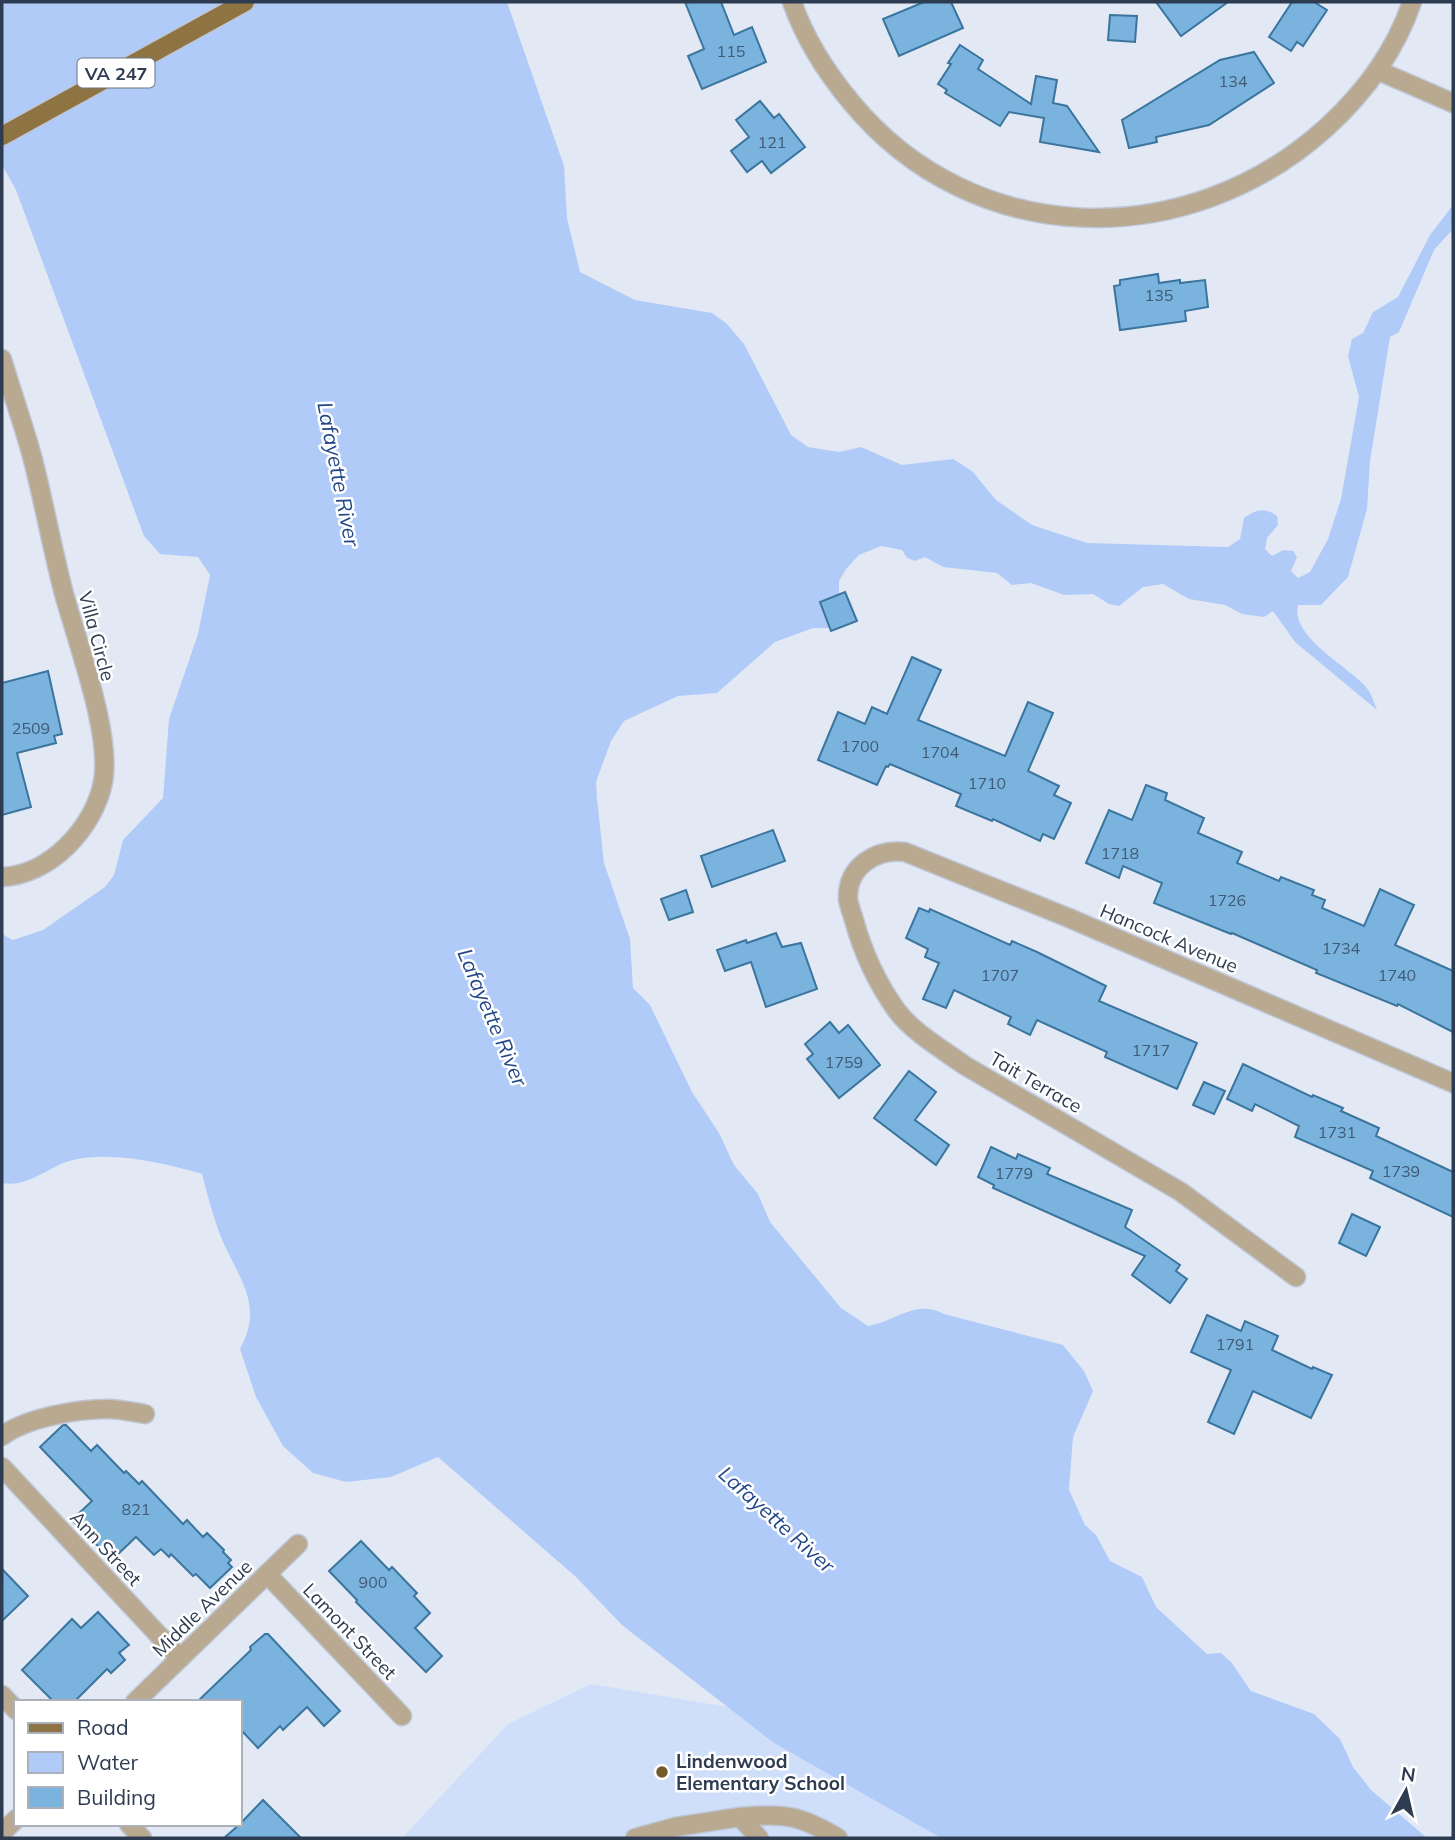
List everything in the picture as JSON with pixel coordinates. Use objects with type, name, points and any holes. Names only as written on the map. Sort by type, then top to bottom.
[{"type":"main road","name":"VA 247","points":[[2,136],[237,6]]},
{"type":"street","points":[[796,3],[820,60],[835,83],[864,118],[891,144],[928,171],[970,192],[1013,207],[1058,216],[1114,218],[1160,214],[1197,203],[1242,185],[1309,144],[1346,109],[1378,71],[1412,2]]},
{"type":"street","points":[[1378,71],[1453,103]]},
{"type":"street","name":"Villa Circle","points":[[2,359],[33,461],[63,589],[97,714],[104,761],[103,782],[97,802],[79,832],[55,857],[34,870],[2,877]]},
{"type":"street","name":"Hancock Avenue","points":[[866,860],[891,850],[905,852],[1069,918],[1453,1083]]},
{"type":"street","name":"Tait Terrace","points":[[866,860],[851,883],[848,900],[861,945],[877,981],[899,1014],[930,1041],[964,1065],[1181,1192],[1296,1277]]},
{"type":"street","points":[[2,1436],[30,1423],[79,1412],[109,1409],[145,1414]]},
{"type":"street","name":"Ann Street","points":[[2,1467],[180,1658]]},
{"type":"street","name":"Middle Avenue","points":[[137,1700],[298,1545]]},
{"type":"street","name":"Lamont Street","points":[[267,1574],[402,1716]]},
{"type":"street","points":[[2,1695],[14,1708]]},
{"type":"street","points":[[635,1838],[675,1827],[772,1814],[792,1816],[838,1838]]},
{"type":"street","points":[[740,1817],[759,1838]]},
{"type":"shaded area","name":"Lindenwood Elementary School","points":[[591,1684],[764,1713],[959,1838],[402,1838],[508,1724]]},
{"type":"water","name":"Lafayette River","points":[[2,2],[507,2],[564,166],[567,218],[580,272],[635,300],[712,313],[726,323],[744,344],[791,435],[808,447],[839,452],[861,447],[902,465],[953,459],[972,471],[996,500],[1032,525],[1087,543],[1228,547],[1240,539],[1244,518],[1257,511],[1268,511],[1277,516],[1278,525],[1267,538],[1265,549],[1272,556],[1283,550],[1293,551],[1297,557],[1291,571],[1298,578],[1310,572],[1328,539],[1341,499],[1359,397],[1348,356],[1352,339],[1363,333],[1373,312],[1398,297],[1430,235],[1453,205],[1453,229],[1434,250],[1399,332],[1390,337],[1370,461],[1367,509],[1348,577],[1321,605],[1298,605],[1298,617],[1311,639],[1365,686],[1377,710],[1295,642],[1273,611],[1264,617],[1242,614],[1225,605],[1189,599],[1163,584],[1143,587],[1119,606],[1109,604],[1093,594],[1064,595],[1031,583],[1012,585],[997,573],[943,567],[925,557],[915,561],[907,558],[902,550],[881,546],[859,555],[846,569],[839,581],[839,603],[830,628],[813,628],[775,642],[717,693],[678,696],[624,721],[611,741],[596,782],[604,863],[630,939],[633,988],[650,1005],[692,1092],[719,1133],[734,1165],[758,1194],[770,1222],[841,1308],[868,1326],[906,1312],[924,1309],[1063,1345],[1084,1371],[1093,1391],[1073,1437],[1069,1490],[1085,1525],[1096,1535],[1110,1561],[1142,1577],[1156,1607],[1207,1654],[1221,1653],[1231,1662],[1251,1691],[1314,1714],[1340,1739],[1353,1767],[1371,1790],[1427,1838],[941,1838],[774,1743],[622,1625],[576,1577],[438,1457],[391,1477],[346,1482],[313,1473],[283,1446],[256,1397],[240,1349],[250,1317],[249,1303],[240,1276],[219,1232],[202,1174],[138,1160],[104,1157],[73,1160],[30,1180],[2,1183],[2,934],[13,940],[43,930],[105,887],[114,875],[123,840],[163,798],[169,719],[198,634],[210,575],[198,557],[160,554],[144,536],[16,190],[2,165]]},
{"type":"building","points":[[685,2],[721,2],[734,35],[752,27],[766,62],[702,89],[688,56],[704,49]]},
{"type":"building","points":[[924,2],[951,2],[963,28],[899,56],[883,19]]},
{"type":"building","points":[[1156,2],[1228,2],[1181,36]]},
{"type":"building","points":[[1292,2],[1314,2],[1327,10],[1303,46],[1297,42],[1291,51],[1269,37]]},
{"type":"building","points":[[1110,15],[1137,16],[1135,42],[1108,40]]},
{"type":"building","points":[[960,45],[983,60],[978,69],[1031,104],[1036,76],[1057,80],[1053,103],[1067,106],[1099,152],[1040,142],[1044,118],[1009,112],[1000,126],[945,93],[947,90],[938,84]]},
{"type":"building","points":[[1254,52],[1274,83],[1209,125],[1156,137],[1157,142],[1129,148],[1122,120],[1220,60]]},
{"type":"building","points":[[760,101],[774,118],[779,114],[805,147],[771,173],[762,161],[747,172],[731,151],[749,137],[736,120]]},
{"type":"building","points":[[1158,274],[1159,283],[1205,280],[1208,307],[1185,311],[1186,321],[1120,330],[1114,286],[1120,285],[1120,280]]},
{"type":"building","points":[[845,592],[857,621],[831,631],[820,602]]},
{"type":"building","points":[[912,657],[941,670],[918,720],[1005,756],[1028,702],[1053,713],[1028,771],[1059,786],[1054,795],[1071,803],[1054,839],[1043,834],[1040,841],[993,819],[992,821],[956,806],[961,794],[890,764],[886,766],[877,785],[818,760],[838,712],[865,724],[872,707],[887,714]]},
{"type":"building","points":[[48,671],[62,734],[54,736],[56,743],[17,753],[31,807],[2,815],[2,683]]},
{"type":"building","points":[[1146,785],[1167,793],[1165,800],[1204,818],[1198,833],[1242,852],[1237,863],[1279,881],[1281,877],[1314,890],[1312,895],[1325,900],[1322,908],[1364,926],[1380,889],[1414,905],[1395,945],[1453,971],[1453,1032],[1398,1004],[1397,1006],[1316,973],[1317,970],[1232,933],[1154,903],[1162,883],[1123,866],[1119,878],[1086,863],[1109,810],[1132,820]]},
{"type":"building","points":[[773,830],[785,861],[712,887],[701,856]]},
{"type":"building","points":[[686,890],[693,912],[669,920],[661,899]]},
{"type":"building","points":[[919,908],[929,912],[930,909],[1010,945],[1012,941],[1037,952],[1106,986],[1099,1001],[1197,1043],[1177,1089],[1105,1057],[1107,1052],[1037,1020],[1030,1035],[1008,1024],[1011,1017],[954,990],[946,1008],[923,999],[939,963],[925,957],[928,949],[906,938]]},
{"type":"building","points":[[776,933],[782,947],[801,943],[817,989],[766,1007],[751,962],[725,971],[717,950]]},
{"type":"building","points":[[830,1022],[839,1033],[848,1025],[880,1065],[839,1098],[807,1059],[813,1054],[805,1044]]},
{"type":"building","points":[[1243,1064],[1312,1097],[1313,1095],[1343,1108],[1341,1111],[1379,1128],[1376,1136],[1453,1172],[1453,1217],[1370,1178],[1373,1171],[1295,1137],[1299,1126],[1255,1104],[1252,1111],[1227,1099]]},
{"type":"building","points":[[909,1071],[936,1092],[915,1120],[949,1145],[936,1165],[874,1118]]},
{"type":"building","points":[[1204,1082],[1225,1091],[1214,1114],[1193,1105]]},
{"type":"building","points":[[991,1147],[1016,1159],[1018,1154],[1050,1168],[1047,1174],[1132,1210],[1125,1227],[1180,1265],[1176,1271],[1187,1279],[1170,1303],[1132,1275],[1145,1256],[993,1188],[994,1185],[978,1177]]},
{"type":"building","points":[[1352,1214],[1380,1227],[1366,1256],[1339,1243]]},
{"type":"building","points":[[1207,1315],[1241,1331],[1245,1321],[1278,1336],[1272,1350],[1312,1369],[1313,1367],[1332,1375],[1311,1418],[1253,1391],[1234,1434],[1208,1422],[1231,1370],[1191,1352]]},
{"type":"building","points":[[63,1425],[91,1451],[97,1445],[124,1473],[126,1471],[139,1484],[142,1481],[183,1524],[187,1520],[203,1537],[207,1533],[224,1550],[232,1567],[210,1588],[196,1574],[193,1576],[171,1554],[169,1557],[161,1549],[154,1555],[136,1537],[116,1556],[111,1551],[107,1555],[74,1522],[78,1518],[76,1516],[92,1501],[40,1447]]},
{"type":"building","points":[[361,1541],[389,1570],[392,1567],[417,1593],[414,1596],[430,1613],[415,1628],[442,1656],[426,1672],[329,1571]]},
{"type":"building","points":[[2,1569],[28,1596],[2,1621]]},
{"type":"building","points":[[98,1612],[129,1645],[119,1653],[125,1660],[111,1673],[107,1669],[76,1700],[52,1700],[22,1670],[72,1619],[81,1628]]},
{"type":"building","points":[[268,1634],[340,1711],[324,1726],[307,1707],[283,1730],[280,1726],[258,1748],[242,1731],[242,1700],[199,1700],[251,1650],[250,1647]]},
{"type":"building","points":[[263,1800],[301,1838],[224,1838],[238,1826],[242,1826],[242,1822]]},
{"type":"place","name":"Lindenwood Elementary School","points":[[662,1772]]}]
